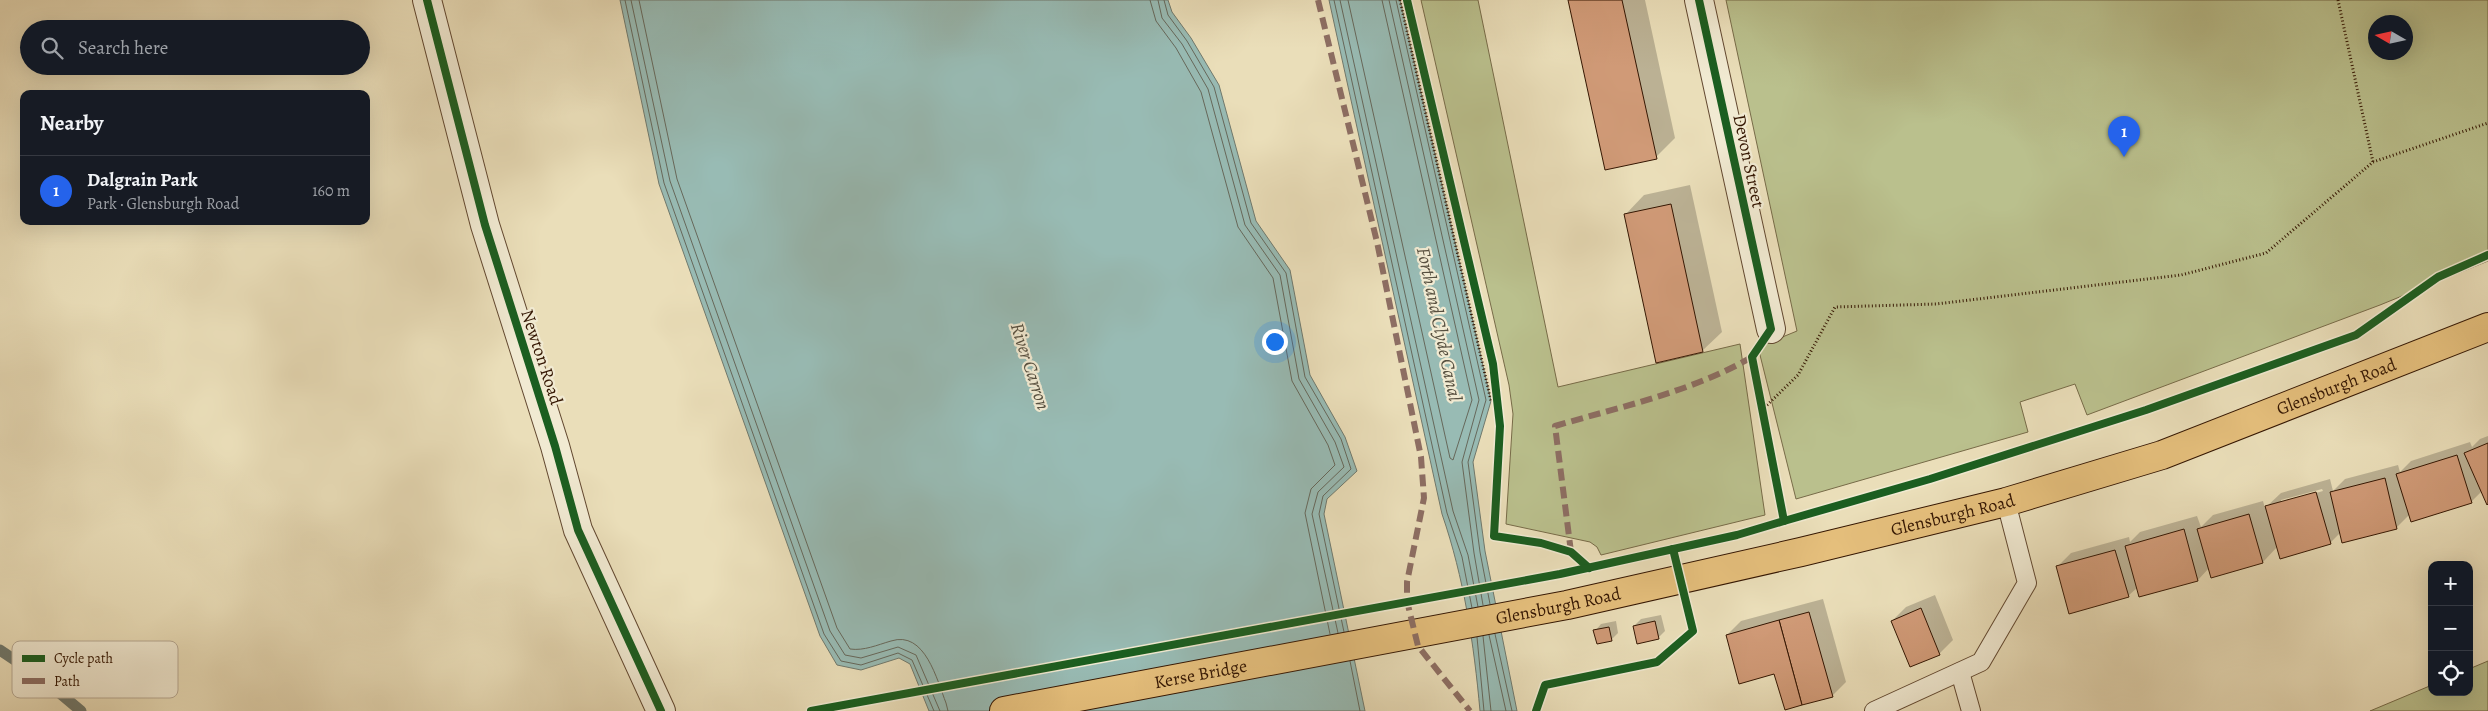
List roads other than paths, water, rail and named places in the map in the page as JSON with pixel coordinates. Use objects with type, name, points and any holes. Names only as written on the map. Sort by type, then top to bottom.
[{"type":"main road","name":"Glensburgh Road","points":[[1398,637],[1567,605],[1801,552],[2006,502],[2162,455],[2488,327]]},
{"type":"main road","name":"Kerse Bridge","points":[[1004,711],[1398,637]]},
{"type":"street","name":"Newton Road","points":[[427,0],[485,225],[555,446],[578,530],[661,711]]},
{"type":"street","name":"Devon Street","points":[[1699,0],[1771,328]]},
{"type":"lane","points":[[1874,711],[1981,662],[2027,584],[2006,502]]},
{"type":"lane","points":[[1960,672],[1971,711]]},
{"type":"water","name":"River Carron","points":[[620,0],[1168,0],[1172,12],[1191,38],[1219,85],[1256,221],[1290,270],[1310,375],[1345,437],[1357,471],[1327,499],[1324,514],[1365,711],[929,711],[910,664],[899,658],[861,670],[837,665],[820,636],[659,184]]},
{"type":"water","name":"Forth and Clyde Canal","points":[[1329,0],[1400,0],[1491,401],[1473,462],[1485,551],[1517,711],[1480,711],[1475,661],[1462,587],[1442,514]]},
{"type":"waterway","points":[[0,650],[12,658]]},
{"type":"waterway","points":[[66,698],[81,711]]},
{"type":"place","name":"Dalgrain Park","points":[[2124,157]]}]
